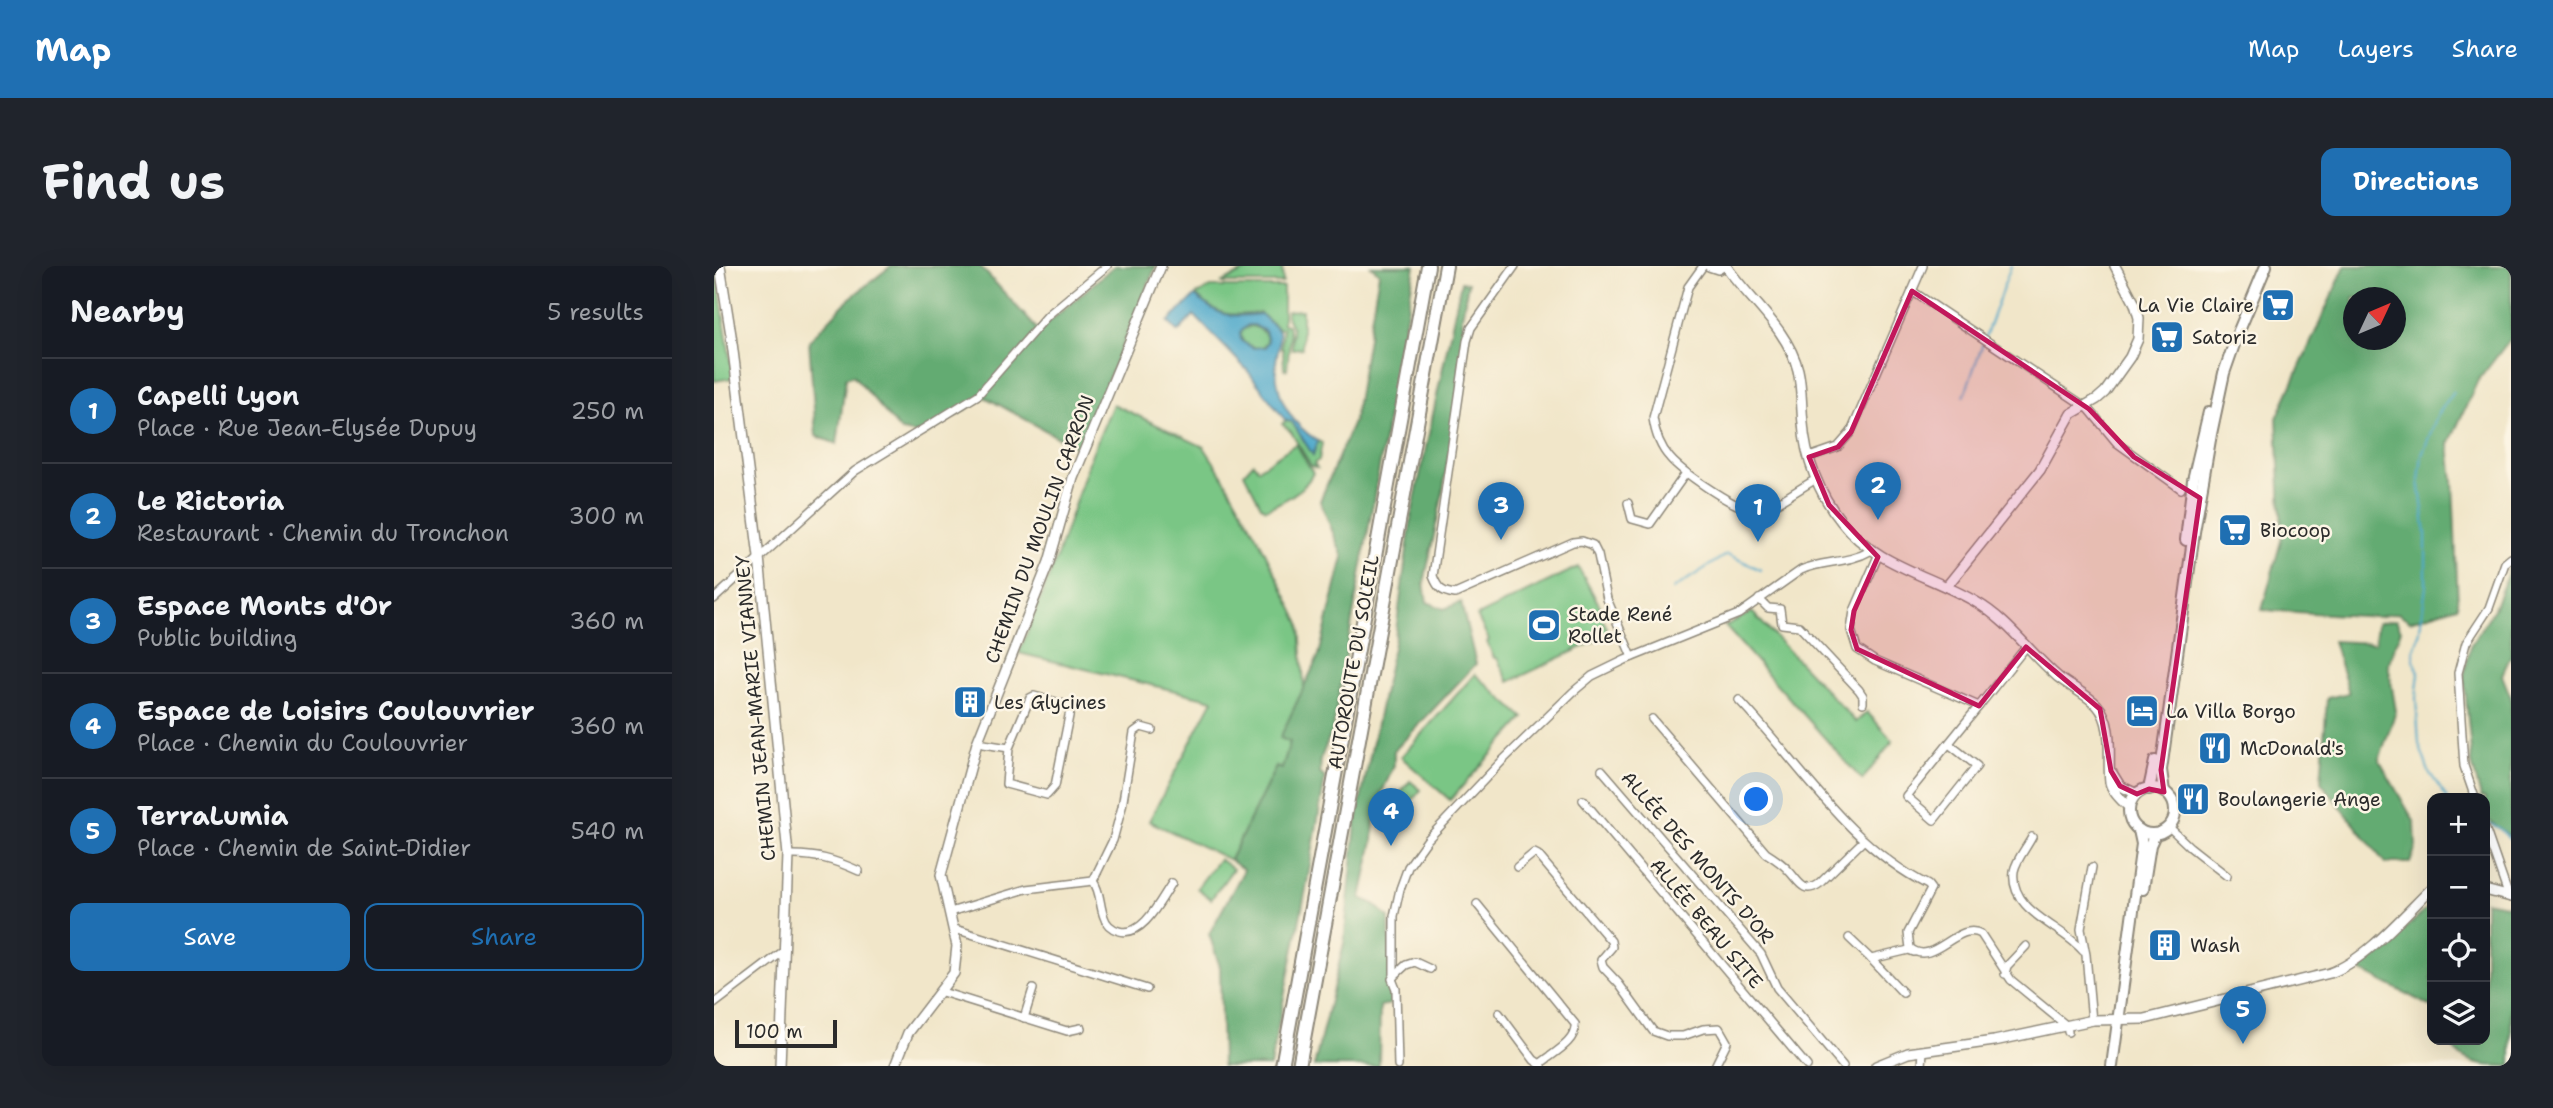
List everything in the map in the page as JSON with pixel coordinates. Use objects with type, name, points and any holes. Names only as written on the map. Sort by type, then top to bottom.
[{"type":"highway","name":"AUTOROUTE DU SOLEIL","points":[[1282,1066],[1357,661],[1425,266]]},
{"type":"highway","name":"AUTOROUTE DU SOLEIL","points":[[1299,1066],[1448,266]]},
{"type":"main road","points":[[2149,789],[2173,641],[2191,493],[2216,377],[2227,341],[2259,266]]},
{"type":"main road","points":[[2164,792],[2161,770],[2191,493],[2224,373],[2266,266]]},
{"type":"main road","points":[[2149,789],[2164,792],[2171,799],[2175,810],[2169,827],[2155,834],[2150,845],[2113,1066],[2142,844],[2139,830],[2131,820],[2129,807],[2137,794],[2149,789]]},
{"type":"main road","points":[[2139,830],[2155,834]]},
{"type":"street","name":"CHEMIN JEAN-MARIE VIANNEY","points":[[720,266],[732,335],[759,557],[788,855],[780,1066]]},
{"type":"street","points":[[714,599],[855,471],[978,395],[1048,316],[1107,266]]},
{"type":"street","name":"CHEMIN DU MOULIN CARRON","points":[[894,1066],[908,1033],[950,982],[956,966],[955,929],[941,875],[977,743],[1049,562],[1073,478],[1161,266]]},
{"type":"street","points":[[1515,266],[1471,328],[1467,341],[1433,576],[1437,588],[1445,593],[1455,594],[1573,541],[1593,545],[1598,555],[1607,599],[1632,657]]},
{"type":"street","points":[[1703,266],[1688,287],[1653,418],[1656,433],[1668,457],[1686,473],[1744,509],[1769,508],[1816,479]]},
{"type":"street","points":[[1809,457],[1838,447],[1852,432],[1923,266]]},
{"type":"street","points":[[1947,586],[2040,470],[2071,414],[2097,399],[2130,357],[2138,338],[2138,318],[2135,304],[2115,266]]},
{"type":"street","points":[[1693,277],[1718,267],[1767,315],[1785,340],[1798,369],[1803,430],[1809,457],[1816,479],[1840,521],[1874,553],[1947,586],[1992,612],[2060,678],[2092,700],[2106,721],[2110,783],[2116,794],[2129,807]]},
{"type":"street","points":[[1912,291],[2092,412],[2117,443],[2191,493]]},
{"type":"street","points":[[1628,503],[1632,519],[1650,524],[1686,473]]},
{"type":"street","points":[[1398,1066],[1395,989],[1392,979],[1396,905],[1408,867],[1422,846],[1472,790],[1592,676],[1732,617],[1806,567],[1851,560],[1874,553]]},
{"type":"street","points":[[1874,553],[1854,611],[1851,630],[1857,649],[1875,662],[1979,706]]},
{"type":"street","points":[[2473,793],[2464,766],[2458,673],[2466,643],[2489,608],[2505,563],[2511,558]]},
{"type":"street","points":[[1759,599],[1768,608],[1780,609],[1782,625],[1799,626],[1859,690],[1863,703]]},
{"type":"street","points":[[1949,744],[1977,766],[1934,820],[1906,796],[2026,647]]},
{"type":"street","points":[[1034,696],[1068,705],[1070,710],[1055,786],[1047,795],[1006,784],[1009,748],[1030,698],[1034,696]]},
{"type":"street","points":[[1740,701],[1863,841],[1931,889],[1908,933],[1908,943],[1914,952]]},
{"type":"street","points":[[1652,719],[1766,853],[1786,868],[1805,888],[1812,889],[1819,884],[1863,841]]},
{"type":"street","points":[[1093,881],[1113,840],[1122,807],[1134,732],[1142,727],[1152,730]]},
{"type":"street","points":[[977,743],[1009,748]]},
{"type":"street","name":"ALLÉE DES MONTS D'OR","points":[[1602,770],[1761,954],[1777,988],[1843,1066]]},
{"type":"street","points":[[2111,772],[2120,786],[2137,794]]},
{"type":"street","name":"ALLÉE BEAU SITE","points":[[1583,800],[1807,1066]]},
{"type":"street","points":[[2169,827],[2227,876]]},
{"type":"street","points":[[2032,837],[2014,869],[2015,886],[2021,900],[2076,942],[2086,955]]},
{"type":"street","points":[[2490,842],[2510,897]]},
{"type":"street","points":[[1517,867],[1534,853],[1538,855],[1611,941],[1612,947],[1601,960],[1603,967],[1619,984],[1653,1031],[1667,1036],[1683,1036],[1703,1029],[1719,1028],[1727,1042],[1715,1066]]},
{"type":"street","points":[[788,855],[819,856],[859,871]]},
{"type":"street","points":[[2092,867],[2081,929],[2092,1021]]},
{"type":"street","points":[[1093,881],[1098,889],[1104,919],[1112,928],[1123,932],[1135,930],[1142,924],[1172,883]]},
{"type":"street","points":[[950,912],[1026,889],[1093,881]]},
{"type":"street","points":[[2490,891],[2510,897]]},
{"type":"street","points":[[1876,1066],[1897,1056],[2067,1029],[2121,1013],[2145,1019],[2304,981],[2342,969],[2358,958],[2427,893]]},
{"type":"street","points":[[1477,904],[1575,1024],[1576,1033],[1541,1065],[1534,1060],[1499,1013]]},
{"type":"street","points":[[955,929],[1147,989]]},
{"type":"street","points":[[1871,959],[1909,950],[1924,953],[1967,932],[1976,931],[1982,934],[2005,974],[2067,1029]]},
{"type":"street","points":[[1849,938],[1903,993]]},
{"type":"street","points":[[2005,974],[2007,966],[2026,946]]},
{"type":"street","points":[[714,1004],[785,950]]},
{"type":"street","points":[[1394,976],[1406,965],[1415,962],[1430,970]]},
{"type":"street","points":[[1024,1018],[1034,989]]},
{"type":"street","points":[[942,992],[1067,1031],[1081,1028]]},
{"type":"street","points":[[1922,1066],[1923,1051]]},
{"type":"highlighted area","points":[[1912,291],[2089,409],[2134,457],[2200,498],[2161,770],[2164,792],[2149,789],[2137,794],[2120,786],[2111,771],[2100,709],[2026,647],[1979,706],[1857,649],[1851,630],[1854,611],[1878,557],[1829,505],[1809,457],[1838,447],[1851,432]]},
{"type":"green space","points":[[714,266],[733,378],[714,381]]},
{"type":"green space","points":[[891,266],[980,266],[1039,331],[1114,266],[1156,266],[1079,449],[985,397],[925,435],[901,431],[853,375],[846,378],[837,444],[816,436],[809,341],[849,299]]},
{"type":"green space","points":[[1255,266],[1282,266],[1283,283],[1221,283]]},
{"type":"green space","points":[[1371,266],[1415,266],[1333,728],[1321,758],[1320,773],[1325,778],[1306,889],[1270,1066],[1222,1066],[1220,967],[1209,934],[1244,870],[1230,860],[1276,767],[1282,769],[1290,742],[1280,738],[1319,655],[1343,557],[1320,501],[1354,420],[1379,273]]},
{"type":"green space","points":[[2345,266],[2511,266],[2511,338],[2477,382],[2449,444],[2458,606],[2410,621],[2398,613],[2378,617],[2262,610],[2282,537],[2277,418]]},
{"type":"green space","points":[[1461,282],[1468,283],[1462,317],[1463,326],[1469,328],[1442,497],[1424,583],[1427,602],[1444,609],[1461,602],[1476,664],[1394,751],[1394,766],[1375,807],[1373,841],[1361,898],[1376,905],[1389,918],[1391,1004],[1380,1006],[1379,1066],[1314,1066],[1344,943],[1356,822],[1395,638],[1412,513]]},
{"type":"green space","points":[[1210,287],[1283,287],[1283,324],[1288,325],[1290,336],[1287,370],[1284,369],[1281,349],[1283,328],[1279,329],[1260,313],[1241,315],[1211,308],[1196,295]]},
{"type":"green space","points":[[1302,310],[1302,348],[1292,349],[1292,327],[1286,315],[1287,311]]},
{"type":"green space","points":[[1251,326],[1266,336],[1267,342],[1261,348],[1249,345],[1241,338],[1242,330]]},
{"type":"green space","points":[[1113,404],[1204,447],[1260,542],[1300,624],[1304,687],[1281,738],[1290,742],[1282,769],[1276,767],[1230,860],[1149,821],[1213,700],[1019,653],[1056,559],[1092,453]]},
{"type":"green space","points":[[1285,421],[1292,422],[1313,455],[1318,441],[1322,443],[1319,460],[1314,463],[1317,468],[1311,466],[1291,432],[1282,424]]},
{"type":"green space","points":[[1296,444],[1313,473],[1299,490],[1266,509],[1261,506],[1244,473],[1253,463],[1258,469]]},
{"type":"green space","points":[[2511,565],[2511,655],[2502,675],[2511,698],[2511,837],[2490,821],[2490,793],[2480,793],[2472,763],[2464,676],[2470,646],[2494,609]]},
{"type":"green space","name":"Stade René Rollet","points":[[1578,567],[1601,608],[1598,610],[1610,634],[1509,682],[1497,658],[1494,658],[1487,642],[1489,640],[1477,616]]},
{"type":"green space","points":[[1752,612],[1856,722],[1867,712],[1893,741],[1862,780],[1725,626]]},
{"type":"green space","points":[[2396,620],[2401,630],[2388,664],[2396,711],[2379,760],[2415,823],[2416,847],[2410,863],[2385,863],[2321,782],[2327,698],[2349,693],[2333,641],[2375,643],[2377,623]]},
{"type":"green space","points":[[1475,674],[1524,718],[1450,800],[1401,757]]},
{"type":"green space","points":[[1410,781],[1421,790],[1404,810],[1394,800]]},
{"type":"green space","points":[[1219,859],[1233,869],[1211,899],[1197,888]]},
{"type":"green space","points":[[2490,902],[2511,906],[2511,1066],[2474,1063],[2451,1045],[2490,1045]]},
{"type":"green space","points":[[2427,909],[2427,1004],[2360,970]]},
{"type":"water","points":[[1195,296],[1225,314],[1261,314],[1279,331],[1276,365],[1282,399],[1300,427],[1318,441],[1313,455],[1292,422],[1285,420],[1247,370],[1194,315],[1178,332],[1168,322]],"holes":[[[1248,325],[1265,331],[1268,341],[1265,347],[1253,348],[1241,341],[1240,332]]]},
{"type":"waterway","points":[[1985,337],[2011,266]]},
{"type":"waterway","points":[[1964,396],[1983,343]]},
{"type":"waterway","points":[[2444,793],[2429,772],[2419,744],[2416,698],[2419,674],[2414,661],[2414,650],[2419,636],[2426,586],[2426,534],[2419,480],[2422,455],[2437,416],[2453,392]]},
{"type":"waterway","points":[[1673,589],[1727,554],[1761,570]]},
{"type":"waterway","points":[[2490,825],[2498,827],[2511,840]]},
{"type":"place","name":"La Vie Claire","points":[[2278,305]]},
{"type":"place","name":"Satoriz","points":[[2167,337]]},
{"type":"place","name":"Le Rictoria","points":[[1878,520]]},
{"type":"place","name":"Biocoop","points":[[2235,530]]},
{"type":"place","name":"Espace Monts d'Or","points":[[1501,540]]},
{"type":"place","name":"Capelli Lyon","points":[[1758,542]]},
{"type":"place","name":"Stade René Rollet","points":[[1544,625]]},
{"type":"place","name":"Les Glycines","points":[[970,702]]},
{"type":"place","name":"La Villa Borgo","points":[[2142,711]]},
{"type":"place","name":"McDonald's","points":[[2215,748]]},
{"type":"place","name":"Boulangerie Ange","points":[[2193,799]]},
{"type":"place","name":"Espace de Loisirs Coulouvrier","points":[[1391,846]]},
{"type":"place","name":"Wash","points":[[2165,945]]},
{"type":"place","name":"TerraLumia","points":[[2243,1044]]}]
